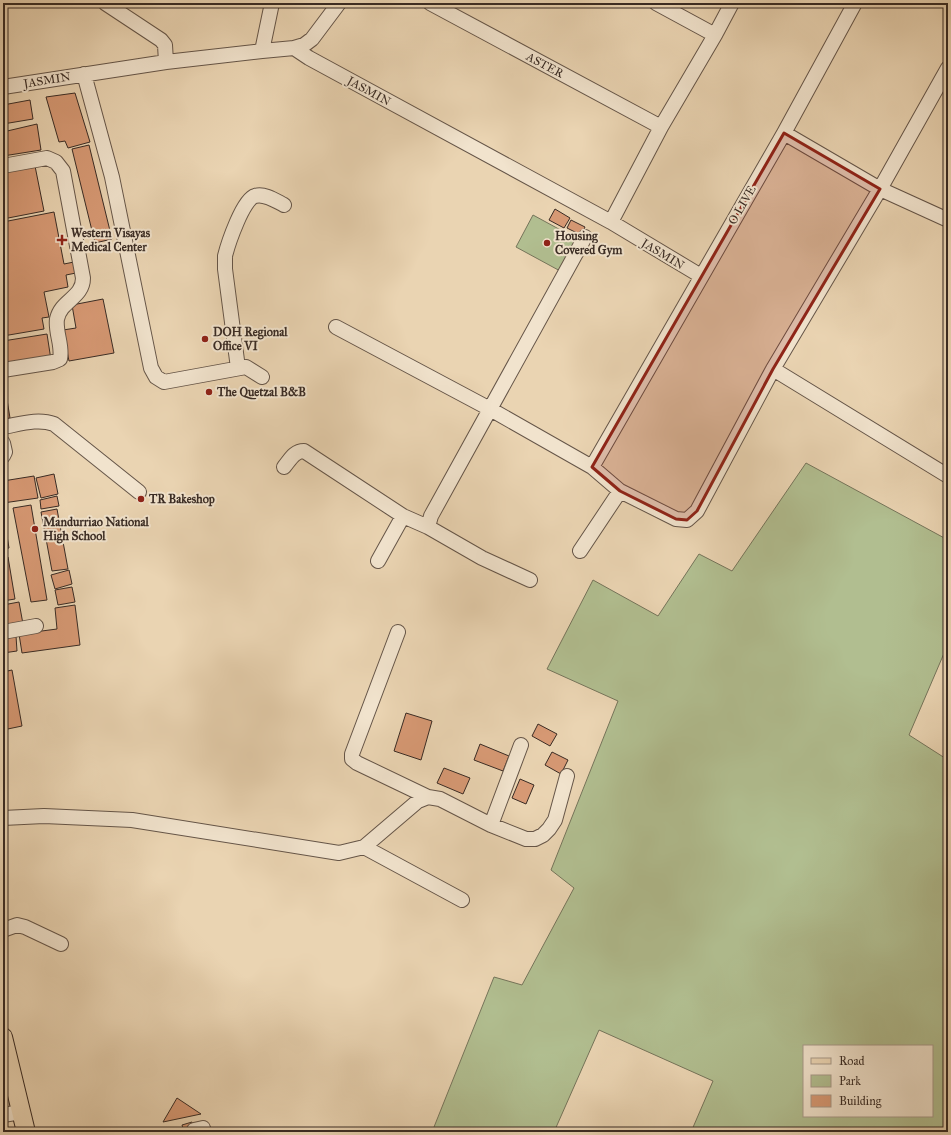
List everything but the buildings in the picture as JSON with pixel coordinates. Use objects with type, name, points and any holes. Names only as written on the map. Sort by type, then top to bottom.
[{"type":"main road","points":[[3,1037],[7,1068],[26,1132]]},
{"type":"street","points":[[105,3],[160,40],[165,45],[166,62]]},
{"type":"street","points":[[262,51],[272,3]]},
{"type":"street","points":[[294,48],[304,45],[312,39],[339,3]]},
{"type":"street","name":"ASTER","points":[[430,3],[661,127]]},
{"type":"street","points":[[656,3],[715,35]]},
{"type":"street","points":[[611,222],[661,127],[732,3]]},
{"type":"street","name":"O LIVE","points":[[592,467],[784,133],[855,3]]},
{"type":"street","name":"JASMIN","points":[[3,86],[166,62],[294,48],[309,58],[611,222],[701,276]]},
{"type":"street","points":[[336,327],[490,409],[592,467],[620,491],[676,519],[687,520],[697,511],[773,369],[880,189],[948,68]]},
{"type":"street","points":[[84,74],[112,177],[151,368],[156,377],[164,382],[246,367],[262,377]]},
{"type":"street","points":[[784,133],[880,189],[948,220]]},
{"type":"street","points":[[3,166],[47,158],[56,162],[63,171],[83,278],[83,286],[80,291],[62,307],[57,318],[60,359],[53,362],[3,370]]},
{"type":"street","points":[[238,368],[225,269],[225,257],[234,228],[247,202],[254,196],[262,195],[284,205]]},
{"type":"street","points":[[428,526],[431,516],[585,237]]},
{"type":"street","points":[[773,369],[948,476]]},
{"type":"street","points":[[3,427],[38,421],[46,421],[54,424],[139,492]]},
{"type":"street","points":[[3,443],[5,452],[3,456]]},
{"type":"street","points":[[284,467],[294,454],[299,451],[304,451],[403,516],[428,526],[482,558],[530,580]]},
{"type":"street","points":[[580,551],[620,491]]},
{"type":"street","points":[[378,561],[403,516]]},
{"type":"street","points":[[3,632],[36,626]]},
{"type":"street","points":[[398,632],[352,754],[352,759],[357,763],[428,797],[440,799],[491,825],[526,839],[535,839],[543,835],[555,820],[567,776]]},
{"type":"street","points":[[491,825],[521,745]]},
{"type":"street","points":[[3,818],[44,816],[132,820],[339,853],[364,847],[418,801],[428,797]]},
{"type":"street","points":[[364,847],[462,900]]},
{"type":"street","points":[[3,930],[17,925],[25,927],[61,944]]},
{"type":"street","points":[[3,1115],[21,1112]]},
{"type":"highlighted area","points":[[784,133],[880,189],[773,369],[697,511],[687,520],[676,519],[620,491],[592,467]]},
{"type":"green space","name":"Housing Covered Gym","points":[[533,215],[579,240],[562,272],[516,247]]},
{"type":"green space","points":[[806,463],[948,540],[948,644],[909,735],[948,760],[948,1132],[691,1132],[713,1081],[599,1030],[554,1132],[432,1132],[494,977],[522,985],[574,888],[551,870],[618,701],[547,669],[593,580],[658,616],[699,554],[732,571]]},
{"type":"place","name":"Western Visayas Medical Center","points":[[62,240]]},
{"type":"place","name":"Housing Covered Gym","points":[[547,243]]},
{"type":"place","name":"DOH Regional Office VI","points":[[205,339]]},
{"type":"place","name":"The Quetzal B&B","points":[[209,392]]},
{"type":"place","name":"TR Bakeshop","points":[[141,499]]},
{"type":"place","name":"Mandurriao National High School","points":[[35,529]]}]
